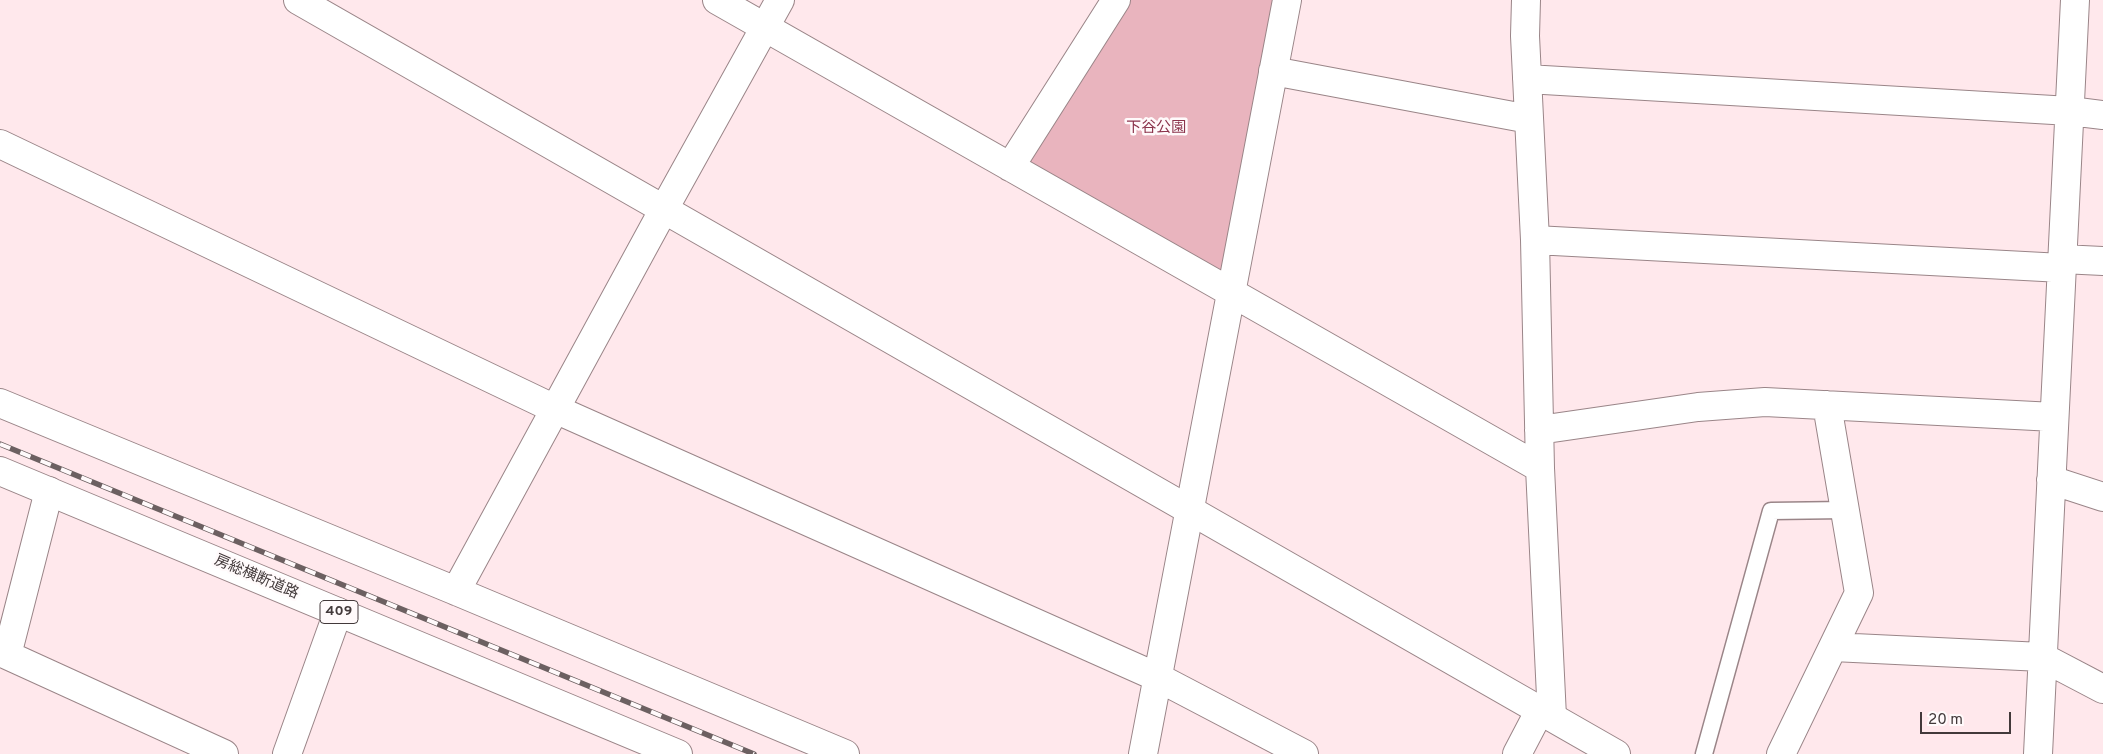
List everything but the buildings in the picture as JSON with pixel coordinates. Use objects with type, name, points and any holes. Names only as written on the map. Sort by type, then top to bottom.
[{"type":"main road","points":[[298,0],[1616,754]]},
{"type":"main road","points":[[717,0],[1540,468]]},
{"type":"main road","points":[[456,591],[780,0]]},
{"type":"main road","points":[[1010,167],[1116,0]]},
{"type":"main road","points":[[1142,754],[1287,0]]},
{"type":"main road","points":[[1517,754],[1546,714],[1535,240],[1525,36],[1526,0]]},
{"type":"main road","points":[[2038,754],[2075,0]]},
{"type":"main road","points":[[1273,71],[1529,119]]},
{"type":"main road","points":[[1527,79],[2070,111],[2103,115]]},
{"type":"main road","points":[[0,144],[555,409],[1157,677],[1304,754]]},
{"type":"main road","points":[[1535,240],[2062,263],[2103,261]]},
{"type":"main road","points":[[1539,430],[1717,406],[1765,402],[2054,417]]},
{"type":"main road","points":[[0,403],[845,754]]},
{"type":"main road","points":[[1781,754],[1859,593],[1827,405]]},
{"type":"main road","name":"房総横断道路","points":[[0,470],[678,754]]},
{"type":"main road","points":[[2051,480],[2103,497]]},
{"type":"main road","points":[[48,491],[6,655],[224,754]]},
{"type":"main road","points":[[287,754],[338,612]]},
{"type":"main road","points":[[1833,647],[2042,657],[2103,689]]},
{"type":"lane","points":[[1704,754],[1771,511],[1845,510]]},
{"type":"green space","name":"下谷公園","points":[[1116,0],[1287,0],[1230,292],[1010,167]]},
{"type":"railway","points":[[0,444],[754,754]]}]
